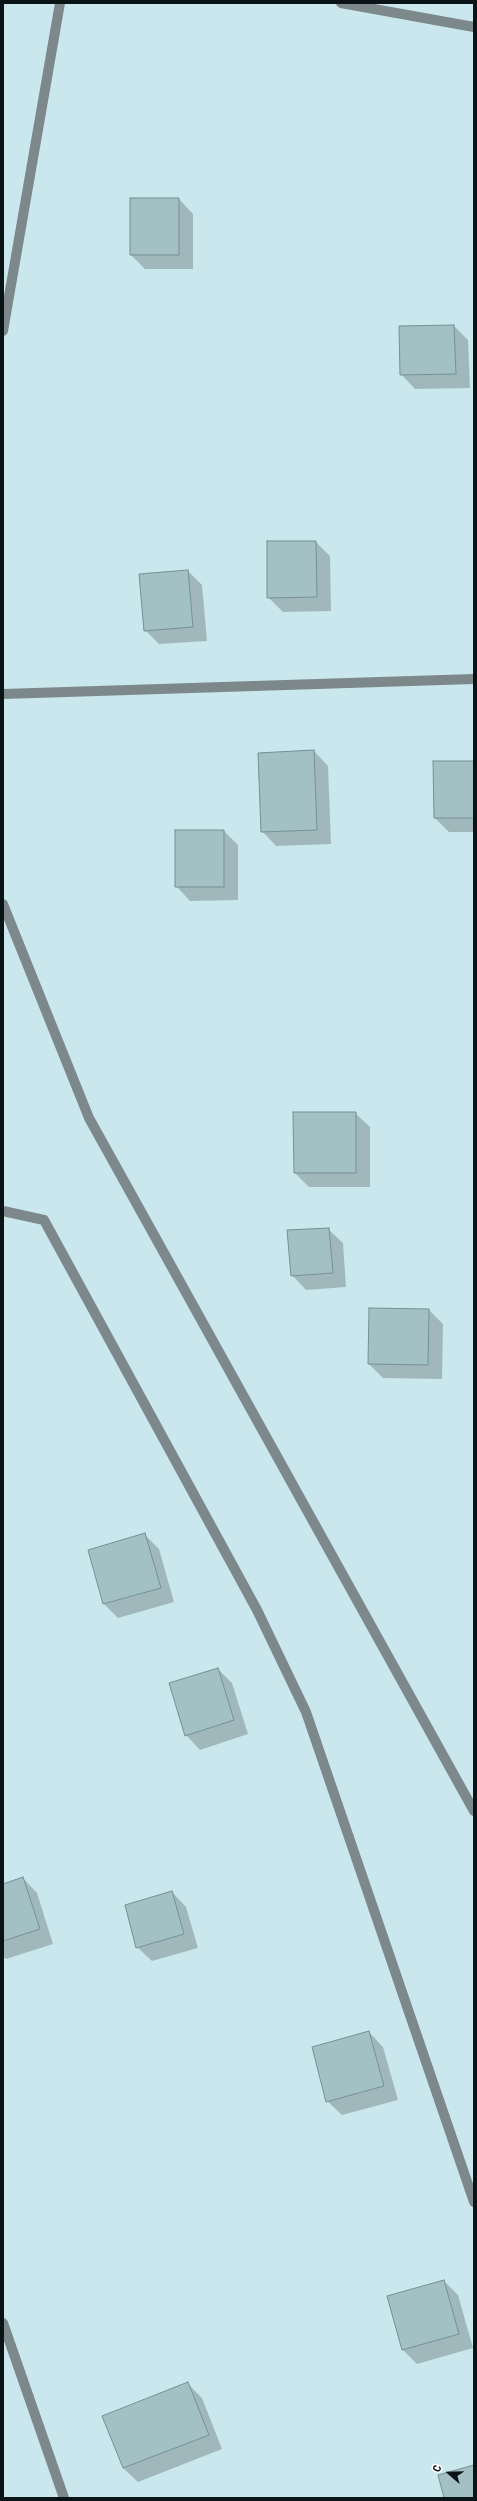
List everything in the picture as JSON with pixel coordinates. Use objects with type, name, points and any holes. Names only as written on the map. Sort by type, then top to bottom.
[{"type":"street","points":[[3,331],[60,3]]},
{"type":"street","points":[[341,3],[474,27]]},
{"type":"street","points":[[3,694],[474,679]]},
{"type":"street","points":[[3,904],[89,1118],[474,1811]]},
{"type":"street","points":[[3,1211],[44,1220],[257,1610],[303,1705],[474,2202]]},
{"type":"street","points":[[3,2323],[64,2498]]},
{"type":"building","points":[[130,198],[179,198],[179,255],[130,255]]},
{"type":"building","points":[[454,325],[456,374],[400,375],[399,326]]},
{"type":"building","points":[[267,541],[316,541],[317,597],[267,598]]},
{"type":"building","points":[[188,570],[193,627],[144,631],[139,574]]},
{"type":"building","points":[[314,750],[317,830],[261,832],[258,753]]},
{"type":"building","points":[[433,761],[474,761],[474,818],[434,818]]},
{"type":"building","points":[[175,830],[224,830],[224,887],[175,887]]},
{"type":"building","points":[[293,1112],[356,1112],[356,1173],[294,1173]]},
{"type":"building","points":[[329,1228],[333,1273],[291,1276],[287,1230]]},
{"type":"building","points":[[369,1308],[429,1309],[428,1365],[368,1364]]},
{"type":"building","points":[[145,1533],[161,1588],[103,1604],[88,1550]]},
{"type":"building","points":[[218,1668],[234,1720],[185,1736],[169,1683]]},
{"type":"building","points":[[23,1877],[40,1929],[3,1941],[3,1884]]},
{"type":"building","points":[[172,1891],[184,1934],[136,1948],[125,1905]]},
{"type":"building","points":[[369,2031],[384,2086],[326,2102],[312,2047]]},
{"type":"building","points":[[444,2280],[459,2334],[402,2350],[387,2296]]},
{"type":"building","points":[[188,2382],[209,2435],[123,2468],[102,2416]]},
{"type":"building","points":[[474,2465],[474,2498],[444,2498],[438,2475]]}]
